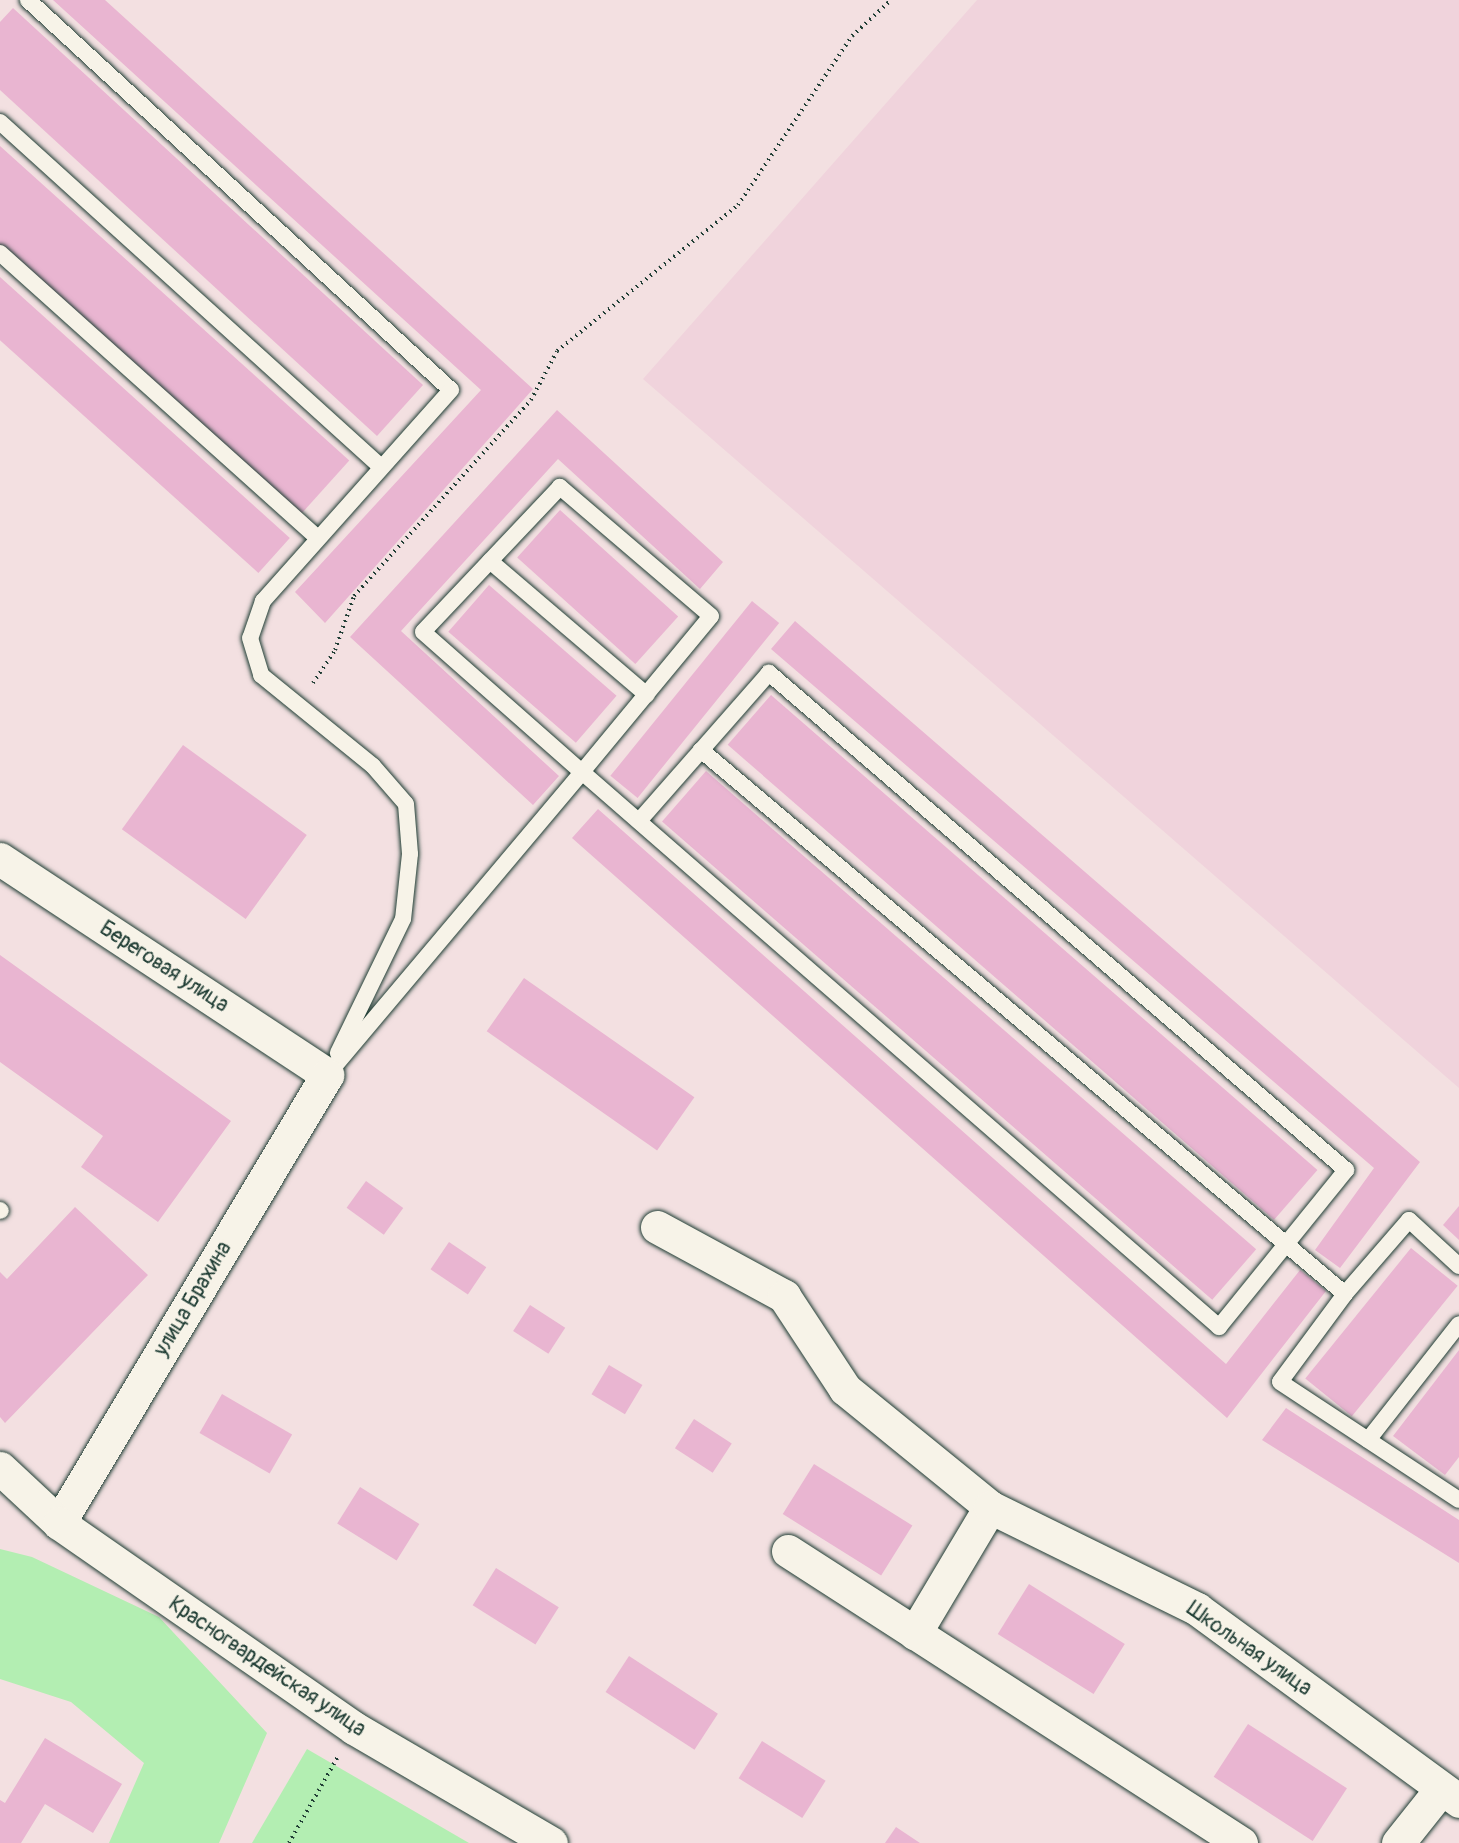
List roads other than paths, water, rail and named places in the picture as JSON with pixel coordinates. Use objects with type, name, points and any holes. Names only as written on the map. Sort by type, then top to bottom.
[{"type":"street","name":"Береговая улица","points":[[0,859],[327,1075]]},
{"type":"street","name":"улица Брахина","points":[[59,1523],[327,1075]]},
{"type":"street","name":"Школьная улица","points":[[657,1227],[784,1296],[844,1389],[990,1507],[1197,1609],[1450,1795]]},
{"type":"street","name":"Красногвардейская улица","points":[[0,1468],[59,1523],[354,1728],[551,1843]]},
{"type":"street","points":[[915,1633],[990,1507]]},
{"type":"street","points":[[788,1551],[1241,1843]]},
{"type":"street","points":[[1398,1843],[1450,1795]]},
{"type":"lane","points":[[28,0],[451,390],[263,600],[250,638],[261,675],[373,766],[406,804],[410,854],[403,919],[327,1075]]},
{"type":"lane","points":[[0,122],[381,467]]},
{"type":"lane","points":[[0,253],[317,537]]},
{"type":"lane","points":[[327,1075],[582,772],[647,695],[711,616],[560,487],[423,632],[582,772],[1219,1327],[1346,1170],[769,673],[639,821]]},
{"type":"lane","points":[[490,561],[647,695]]},
{"type":"lane","points":[[701,750],[1286,1247],[1345,1294]]},
{"type":"lane","points":[[1457,1494],[1368,1440],[1280,1382],[1345,1294],[1409,1220],[1459,1266]]},
{"type":"lane","points":[[1368,1440],[1459,1324]]}]
